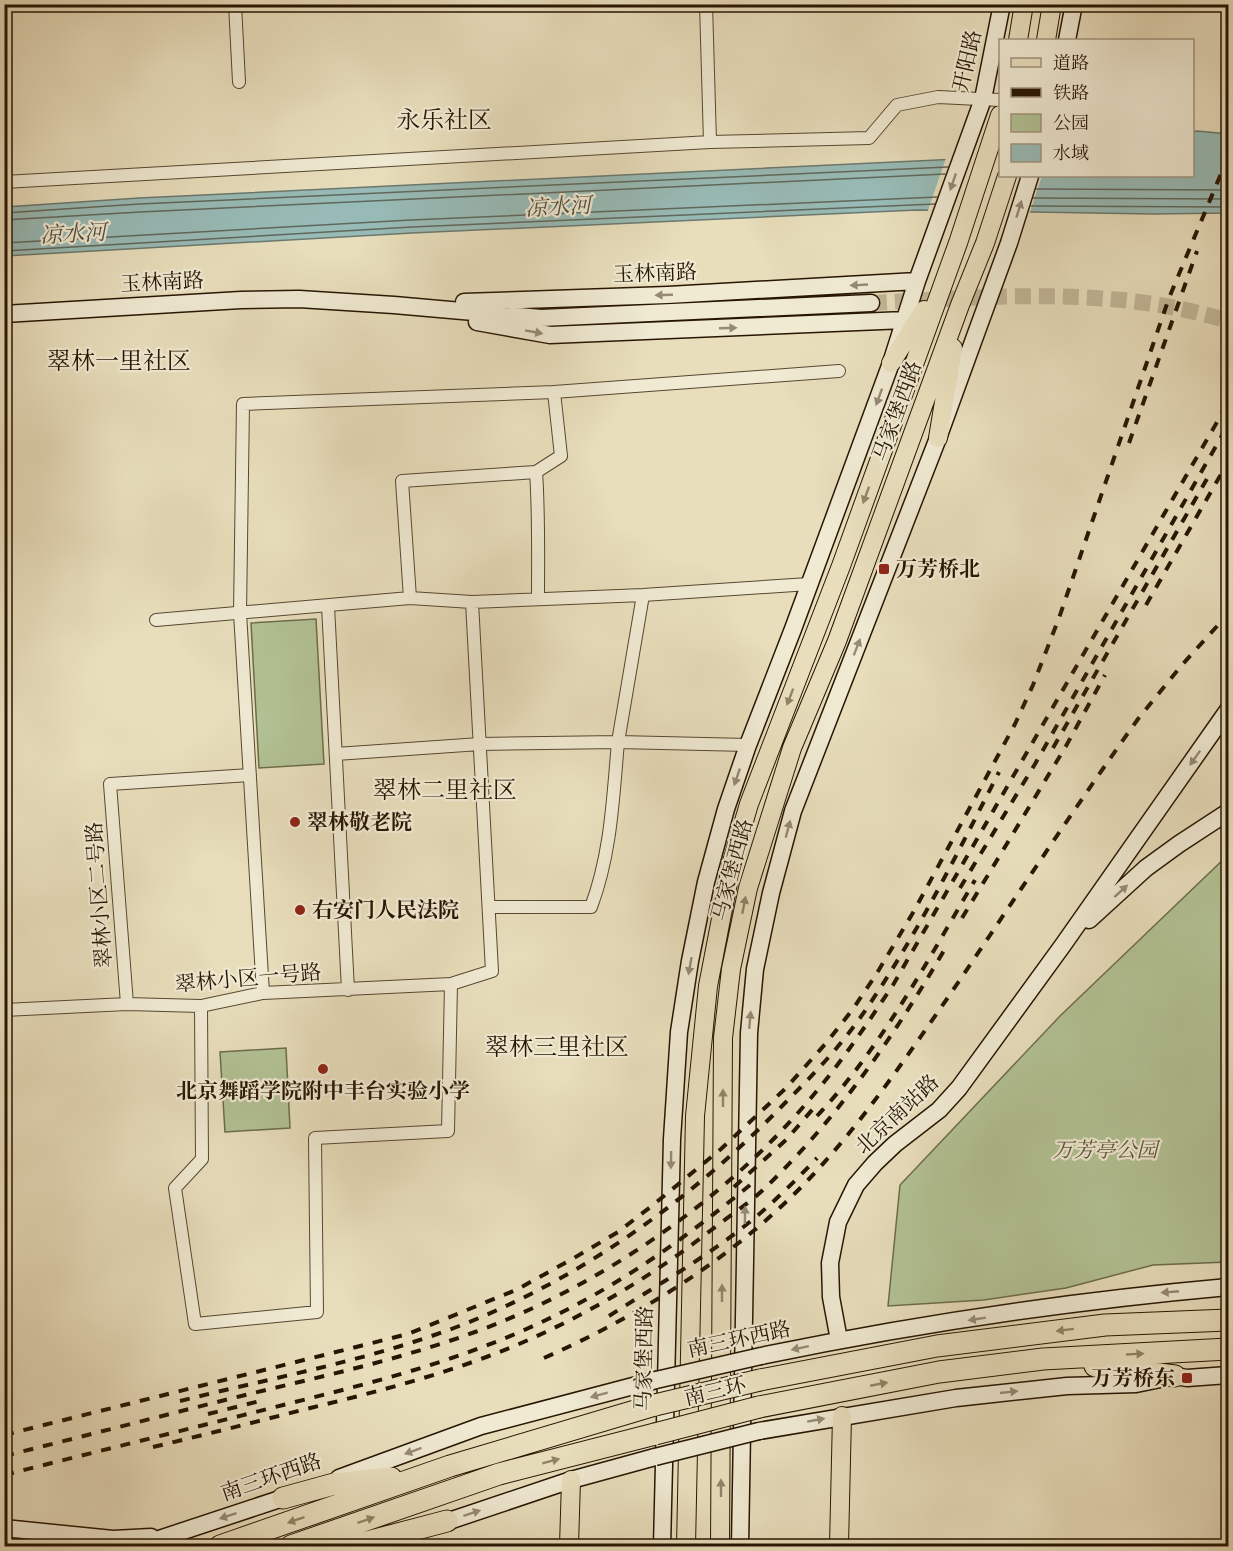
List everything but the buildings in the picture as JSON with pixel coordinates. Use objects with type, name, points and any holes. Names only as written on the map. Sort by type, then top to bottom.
[{"type":"highway","name":"南三环","points":[[220,1546],[450,1467],[655,1405],[760,1380],[937,1346],[1105,1325],[1228,1320]]},
{"type":"highway","name":"南三环","points":[[291,1546],[499,1474],[759,1407],[939,1372],[1043,1359],[1228,1349]]},
{"type":"highway","points":[[1043,1359],[1175,1377]]},
{"type":"highway","points":[[283,1498],[334,1485],[386,1479],[450,1467]]},
{"type":"highway","points":[[352,1546],[447,1521]]},
{"type":"main road","points":[[1018,39],[1024,4]]},
{"type":"main road","points":[[1046,39],[1052,4]]},
{"type":"main road","name":"马家堡西路","points":[[686,1546],[695,1116],[708,986],[732,862],[749,804],[841,566],[958,243],[998,121]]},
{"type":"main road","name":"马家堡西路","points":[[720,1546],[723,1038],[732,969],[748,888],[792,748],[837,641],[960,305],[985,243],[1007,177]]},
{"type":"main road","points":[[891,363],[943,280]]},
{"type":"main road","points":[[938,438],[960,305]]},
{"type":"main road","points":[[839,1546],[842,1416]]},
{"type":"main road","points":[[569,1546],[571,1480]]},
{"type":"street","points":[[235,4],[239,82]]},
{"type":"street","points":[[706,4],[710,142]]},
{"type":"street","name":"开阳路","points":[[932,243],[983,99],[1002,4]]},
{"type":"street","points":[[1067,39],[1074,4]]},
{"type":"street","points":[[4,182],[710,142],[869,138],[897,105],[938,97],[999,100]]},
{"type":"street","name":"马家堡西路","points":[[740,1546],[749,1033],[755,969],[771,893],[793,811],[938,438],[1009,243],[1030,177]]},
{"type":"street","name":"马家堡西路","points":[[662,1546],[672,1139],[679,1032],[706,882],[726,809],[748,745],[891,363],[932,243]]},
{"type":"street","name":"玉林南路","points":[[394,305],[668,295],[918,281]]},
{"type":"street","name":"玉林南路","points":[[4,314],[299,299],[541,318],[870,303]]},
{"type":"street","name":"玉林南路","points":[[394,305],[550,335],[905,320]]},
{"type":"street","points":[[263,993],[240,613],[243,404],[554,392],[839,371]]},
{"type":"street","points":[[410,598],[402,481],[536,472],[561,456],[554,392]]},
{"type":"street","points":[[536,472],[538,599]]},
{"type":"street","points":[[156,620],[410,598],[472,602],[643,595],[809,584]]},
{"type":"street","points":[[472,602],[489,907],[591,907],[608,848],[618,742],[643,595]]},
{"type":"street","points":[[328,606],[348,990]]},
{"type":"street","name":"北京南站路","points":[[839,1340],[831,1297],[830,1263],[838,1222],[856,1185],[875,1162],[939,1110],[959,1088],[1063,945],[1228,710]]},
{"type":"street","points":[[336,754],[480,744],[618,742],[748,745]]},
{"type":"street","name":"翠林小区二号路","points":[[127,1004],[110,784],[250,775]]},
{"type":"street","name":"北京南站路","points":[[1063,945],[1146,868],[1228,812]]},
{"type":"street","name":"翠林小区一号路","points":[[4,1010],[127,1004],[201,1006],[263,993],[451,984],[492,970],[489,907]]},
{"type":"street","points":[[201,1006],[202,1159],[175,1188],[195,1323],[317,1312],[315,1138],[448,1131],[451,984]]},
{"type":"street","name":"南三环西路","points":[[138,1546],[283,1498],[481,1426],[656,1380],[839,1340],[1129,1296],[1228,1287]]},
{"type":"street","points":[[377,1546],[571,1480],[759,1431],[956,1398],[1067,1386],[1136,1384],[1175,1377],[1228,1375]]},
{"type":"street","points":[[4,1528],[113,1539],[164,1537]]},
{"type":"green space","points":[[316,619],[324,764],[259,768],[251,623]]},
{"type":"green space","name":"万芳亭公园","points":[[1228,855],[1228,1262],[1153,1265],[1066,1288],[984,1300],[888,1306],[900,1185],[1060,1016]]},
{"type":"green space","points":[[286,1048],[290,1128],[225,1132],[220,1052]]},
{"type":"water","name":"凉水河","points":[[1194,132],[1228,134],[1228,213],[917,210],[412,233],[5,256],[5,207],[139,198],[999,157],[999,177],[1194,177]]},
{"type":"pier","points":[[999,154],[999,177],[1042,177],[1029,215],[927,213],[946,158]]},
{"type":"tunnel","points":[[871,303],[961,298],[1051,296],[1095,298],[1140,302],[1228,321]]},
{"type":"railway","points":[[4,1435],[408,1334],[516,1290],[618,1232],[721,1149],[786,1088],[827,1042],[877,973],[914,911],[1015,724],[1059,618],[1169,298],[1228,157]]},
{"type":"railway","points":[[1129,443],[1197,251]]},
{"type":"railway","points":[[4,1456],[355,1368],[415,1352],[475,1332],[568,1291],[613,1265],[657,1236],[739,1172],[810,1099],[853,1043],[893,985],[1228,403]]},
{"type":"railway","points":[[960,888],[1035,764],[1228,425]]},
{"type":"railway","points":[[1146,605],[1228,462]]},
{"type":"railway","points":[[1053,748],[1208,477]]},
{"type":"railway","points":[[544,1358],[616,1323],[686,1281],[750,1233],[809,1179],[847,1136],[899,1067],[1138,719],[1181,666],[1228,614]]},
{"type":"railway","points":[[962,918],[1066,746],[1105,675]]},
{"type":"railway","points":[[180,1401],[353,1360],[454,1328],[501,1309],[546,1286],[631,1234],[672,1204],[748,1139],[814,1073],[852,1029],[880,989],[916,928],[999,772]]},
{"type":"railway","points":[[817,1116],[840,1090],[883,1033],[975,880]]},
{"type":"railway","points":[[153,1447],[368,1393],[462,1366],[552,1329],[634,1284],[673,1259],[745,1205],[791,1162],[841,1104],[886,1044],[946,947]]},
{"type":"railway","points":[[734,1187],[787,1139],[818,1103]]},
{"type":"railway","points":[[609,1316],[740,1230],[773,1202],[817,1158]]},
{"type":"railway","points":[[4,1475],[353,1387],[418,1369],[483,1347],[546,1320],[626,1276],[702,1223],[750,1185]]},
{"type":"railway","points":[[208,1414],[264,1400]]},
{"type":"place","name":"万芳桥北","points":[[884,569]]},
{"type":"place","name":"翠林敬老院","points":[[295,822]]},
{"type":"place","name":"右安门人民法院","points":[[300,910]]},
{"type":"place","name":"北京舞蹈学院附中丰台实验小学","points":[[323,1069]]},
{"type":"place","name":"万芳桥东","points":[[1187,1378]]},
{"type":"district","name":"永乐社区","points":[[444,120]]},
{"type":"district","name":"翠林一里社区","points":[[119,361]]},
{"type":"district","name":"翠林二里社区","points":[[445,790]]},
{"type":"district","name":"翠林三里社区","points":[[557,1047]]}]
